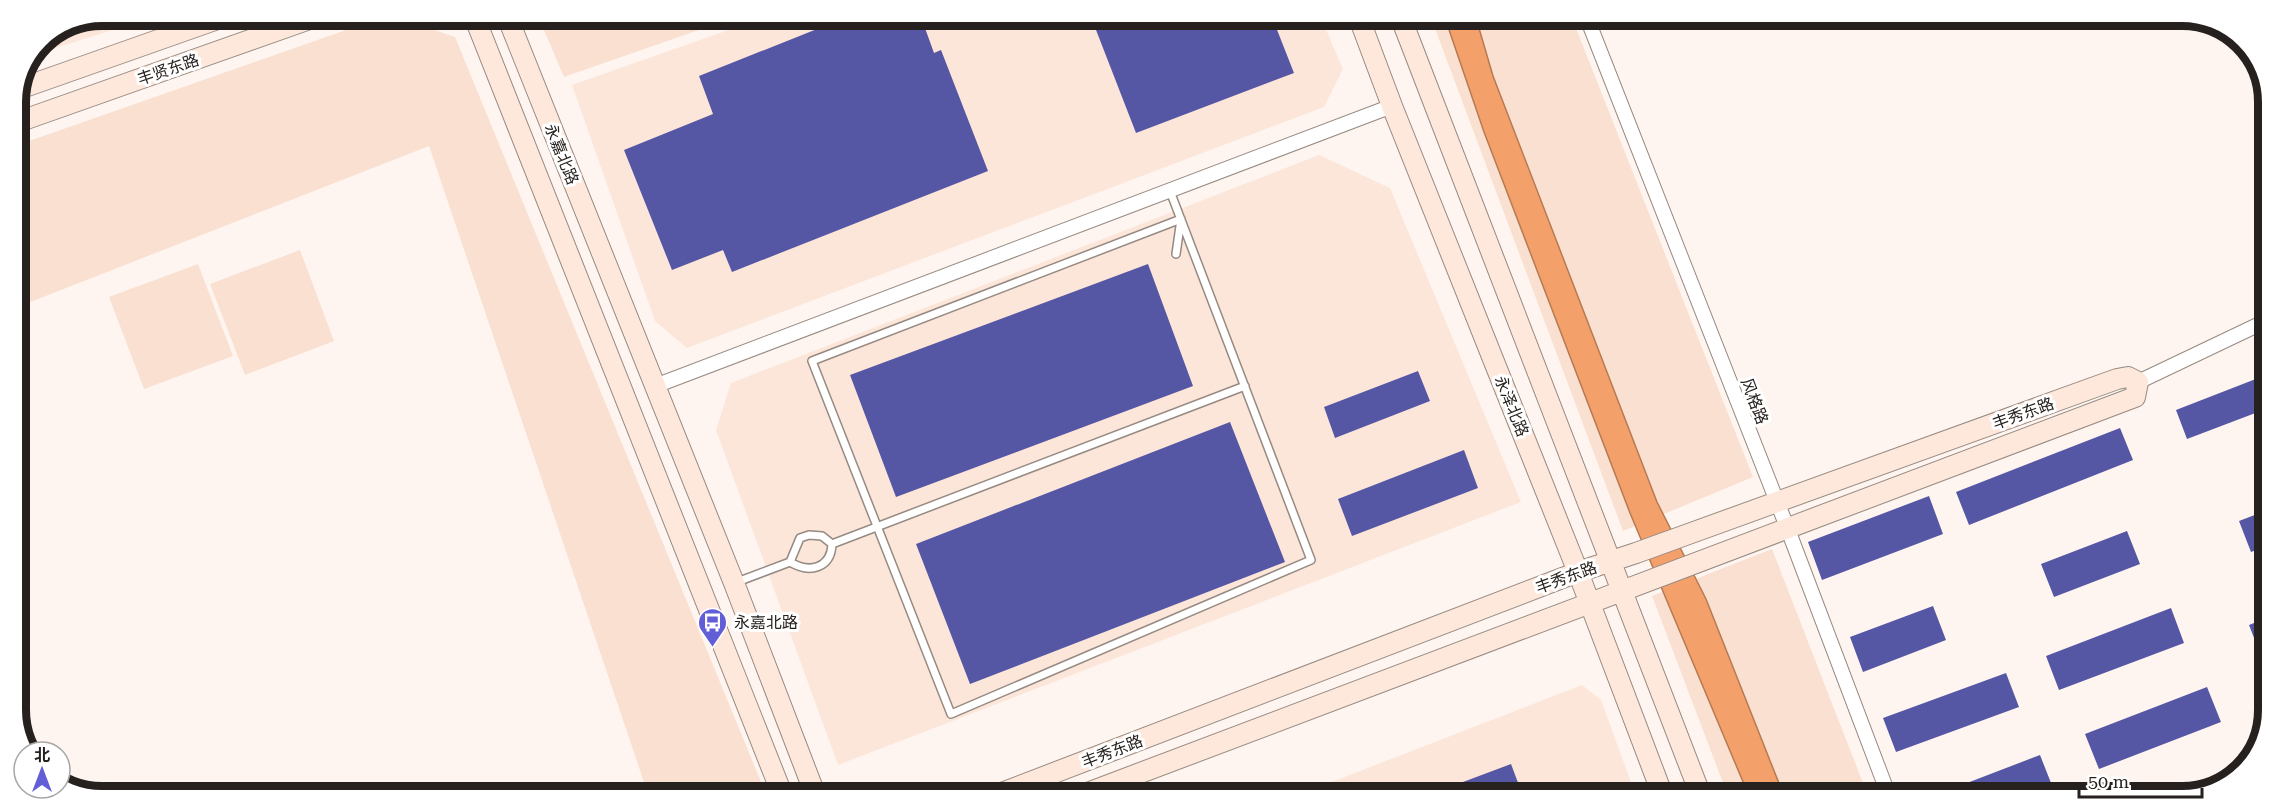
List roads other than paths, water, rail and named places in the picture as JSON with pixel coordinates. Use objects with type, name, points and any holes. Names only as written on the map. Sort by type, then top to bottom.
[{"type":"street","name":"丰贤东路","points":[[27,86],[198,26]]},
{"type":"street","name":"丰贤东路","points":[[26,119],[290,26]]},
{"type":"street","name":"永嘉北路","points":[[478,26],[779,786]]},
{"type":"street","name":"永嘉北路","points":[[511,26],[734,583],[812,786]]},
{"type":"street","name":"永泽北路","points":[[1362,26],[1578,572],[1659,786]]},
{"type":"street","points":[[1404,26],[1697,786]]},
{"type":"street","name":"风格路","points":[[1590,26],[1788,527],[1885,786]]},
{"type":"street","points":[[655,386],[1392,106]]},
{"type":"street","name":"丰秀东路","points":[[2138,382],[2257,325]]},
{"type":"street","name":"丰秀东路","points":[[1022,786],[1578,572],[2117,379],[2128,377],[2138,382]]},
{"type":"street","name":"丰秀东路","points":[[1106,786],[2135,397],[2138,382]]},
{"type":"lane","points":[[1170,191],[1181,219],[1245,386],[1311,560],[951,714],[812,361],[1181,219]]},
{"type":"lane","points":[[1176,254],[1181,219]]},
{"type":"lane","points":[[832,544],[1245,386]]},
{"type":"lane","points":[[734,583],[790,562],[800,538],[809,535],[822,536],[832,544]]},
{"type":"lane","points":[[790,562],[800,568],[822,565],[831,555],[832,544]]},
{"type":"place","name":"永嘉北路","points":[[713,648]]}]
